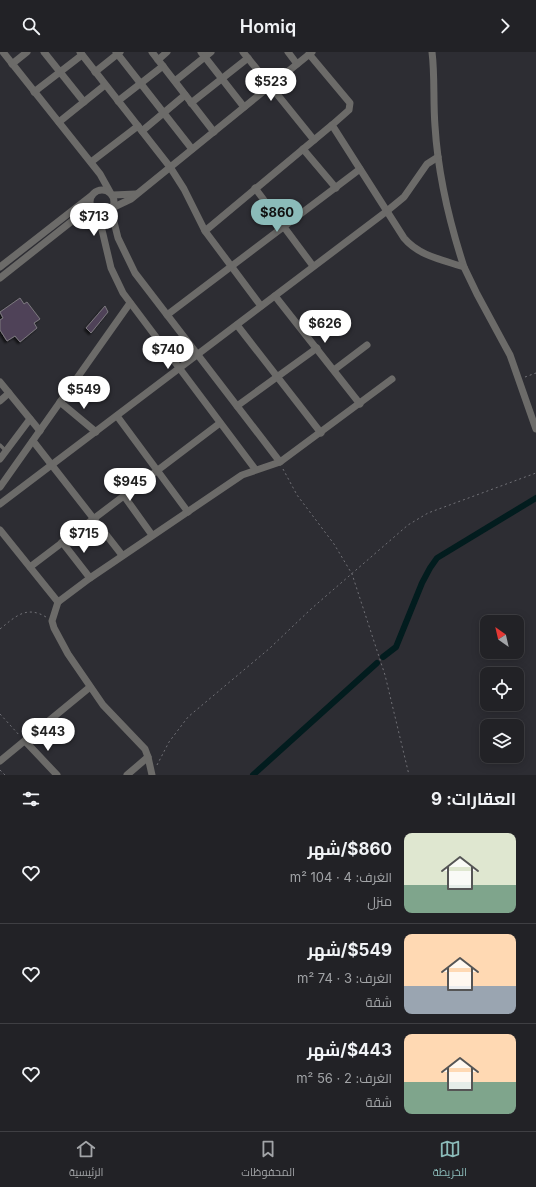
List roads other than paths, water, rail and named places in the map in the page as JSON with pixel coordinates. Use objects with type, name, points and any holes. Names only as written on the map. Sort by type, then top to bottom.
[{"type":"street","points":[[3,52],[100,174],[114,201],[112,209],[118,238],[131,267],[280,462]]},
{"type":"street","points":[[12,64],[27,52]]},
{"type":"street","points":[[44,52],[84,102]]},
{"type":"street","points":[[152,52],[214,132]]},
{"type":"street","points":[[158,60],[167,52]]},
{"type":"street","points":[[288,52],[297,64]]},
{"type":"street","points":[[432,52],[438,157],[451,225],[464,267],[510,355],[536,429]]},
{"type":"street","points":[[96,72],[118,53],[192,149]]},
{"type":"street","points":[[98,213],[105,214],[136,194],[311,53],[350,103],[350,110],[205,231]]},
{"type":"street","points":[[34,92],[81,54],[170,167],[184,189],[205,231],[261,306]]},
{"type":"street","points":[[175,82],[206,54],[244,107]]},
{"type":"street","points":[[192,103],[222,78],[245,55],[314,140]]},
{"type":"street","points":[[118,101],[163,66]]},
{"type":"street","points":[[59,122],[105,84]]},
{"type":"street","points":[[91,162],[164,113],[185,95]]},
{"type":"street","points":[[332,125],[412,247],[435,258],[464,267]]},
{"type":"street","points":[[302,149],[336,188]]},
{"type":"street","points":[[0,504],[387,211],[404,196],[427,164],[438,157]]},
{"type":"street","points":[[167,316],[285,228],[360,169]]},
{"type":"street","points":[[0,267],[99,190],[100,174]]},
{"type":"street","points":[[255,188],[313,266]]},
{"type":"street","points":[[99,190],[111,193],[136,194]]},
{"type":"street","points":[[91,196],[91,206],[98,213],[113,275],[130,303],[255,469]]},
{"type":"street","points":[[0,278],[91,206]]},
{"type":"street","points":[[275,296],[360,404]]},
{"type":"street","points":[[0,487],[130,303]]},
{"type":"street","points":[[237,325],[321,433]]},
{"type":"street","points":[[334,370],[367,345]]},
{"type":"street","points":[[237,406],[317,348]]},
{"type":"street","points":[[154,772],[148,756],[140,742],[116,720],[90,687],[62,644],[52,621],[58,602],[122,555],[242,475],[255,469],[269,467],[280,462],[392,379]]},
{"type":"street","points":[[0,382],[40,431]]},
{"type":"street","points":[[0,401],[9,394]]},
{"type":"street","points":[[60,402],[96,432]]},
{"type":"street","points":[[117,416],[188,512]]},
{"type":"street","points":[[2,456],[30,419]]},
{"type":"street","points":[[30,567],[220,423]]},
{"type":"street","points":[[33,441],[122,555]]},
{"type":"street","points":[[124,496],[152,535]]},
{"type":"street","points":[[0,530],[58,602]]},
{"type":"street","points":[[62,542],[90,578]]},
{"type":"street","points":[[0,762],[90,687]]},
{"type":"street","points":[[25,741],[57,775]]},
{"type":"street","points":[[127,775],[148,756]]},
{"type":"lane","points":[[0,445],[2,456]]},
{"type":"waterway","points":[[383,657],[396,647],[422,583],[437,558],[536,498]]},
{"type":"waterway","points":[[253,775],[377,663]]}]
